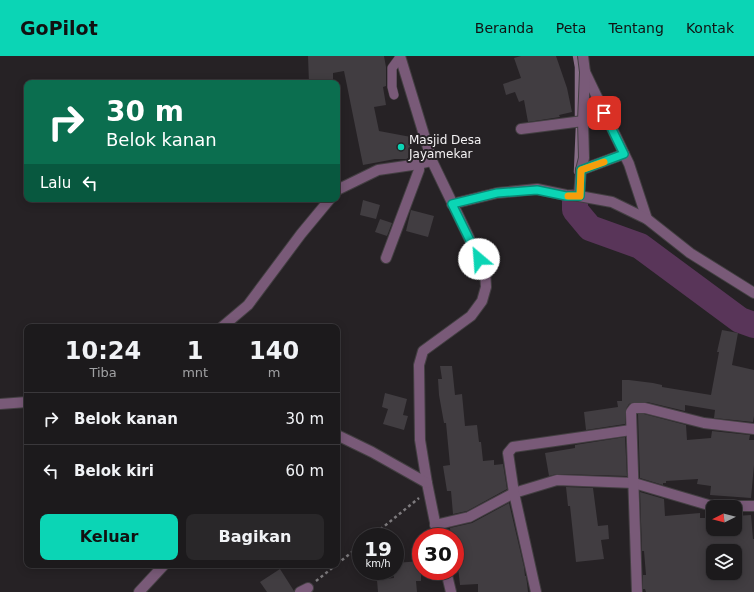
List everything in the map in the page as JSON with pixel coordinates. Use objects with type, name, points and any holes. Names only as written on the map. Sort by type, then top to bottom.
[{"type":"street","points":[[400,56],[432,161],[485,271],[486,287],[482,301],[471,316],[423,352],[419,365],[420,440],[427,487],[436,528]]},
{"type":"street","points":[[580,196],[581,170],[584,158],[583,121],[585,72],[583,56]]},
{"type":"street","points":[[585,72],[629,164],[647,219]]},
{"type":"street","points":[[521,129],[583,121]]},
{"type":"street","points":[[581,170],[624,154]]},
{"type":"street","points":[[340,189],[378,170],[432,161]]},
{"type":"street","points":[[386,258],[420,164]]},
{"type":"street","points":[[452,204],[497,193],[537,190],[566,196],[580,196],[612,202],[647,219],[690,253],[754,293]]},
{"type":"street","points":[[226,324],[248,305],[301,234],[328,202]]},
{"type":"street","points":[[0,404],[24,402]]},
{"type":"street","points":[[637,592],[631,412],[634,408],[645,408],[704,423],[754,429]]},
{"type":"street","points":[[536,592],[514,493],[508,453],[513,447],[631,430]]},
{"type":"street","points":[[340,436],[372,452],[427,487]]},
{"type":"street","points":[[435,525],[469,517],[514,493],[557,480],[634,483],[712,506],[754,506]]},
{"type":"street","points":[[139,592],[161,568]]},
{"type":"street","points":[[448,580],[451,592]]},
{"type":"lane","points":[[394,95],[392,87],[392,68],[400,56]]},
{"type":"path","points":[[381,528],[427,487]]},
{"type":"path","points":[[340,562],[352,552]]},
{"type":"path","points":[[304,590],[333,568]]},
{"type":"building","points":[[308,56],[384,56],[386,67],[386,86],[383,87],[386,105],[374,107],[379,131],[411,137],[408,159],[395,159],[363,165],[344,71],[333,73],[333,80],[309,80]]},
{"type":"building","points":[[521,56],[556,56],[567,88],[572,112],[559,115],[560,117],[528,122],[524,100],[519,102],[515,92],[506,95],[503,84],[521,78],[514,58]]},
{"type":"building","points":[[363,200],[380,205],[376,219],[360,215]]},
{"type":"building","points":[[411,210],[434,216],[428,237],[406,231]]},
{"type":"building","points":[[380,219],[392,223],[387,236],[375,232]]},
{"type":"building","points":[[722,330],[738,333],[732,365],[754,370],[753,422],[714,418],[715,410],[685,405],[685,411],[647,402],[634,402],[629,404],[626,409],[625,424],[586,430],[584,412],[618,407],[617,401],[622,401],[622,380],[653,383],[662,385],[662,387],[711,395],[719,352],[717,352]]},
{"type":"building","points":[[440,366],[452,366],[455,395],[462,394],[465,426],[477,425],[483,461],[494,460],[494,465],[503,464],[507,489],[467,511],[453,514],[451,491],[447,491],[443,466],[450,465],[446,423],[444,423],[439,395],[438,379],[442,379]]},
{"type":"building","points":[[385,393],[407,399],[403,415],[408,416],[404,430],[383,424],[388,409],[382,407]]},
{"type":"building","points":[[638,414],[644,414],[686,425],[687,440],[711,438],[712,431],[750,435],[749,440],[754,440],[754,465],[751,498],[710,495],[711,486],[697,484],[698,479],[666,481],[663,485],[640,478]]},
{"type":"building","points":[[625,437],[627,476],[557,474],[549,476],[545,453],[575,448],[575,445]]},
{"type":"building","points":[[566,487],[593,488],[598,526],[608,525],[609,539],[601,540],[604,559],[576,562],[570,506],[568,506]]},
{"type":"building","points":[[640,492],[664,499],[665,516],[700,513],[700,518],[706,518],[706,536],[742,536],[742,516],[751,515],[754,539],[754,592],[646,592],[645,589],[643,589],[643,575],[646,575],[644,551],[642,551]]},
{"type":"building","points":[[509,503],[526,576],[528,592],[478,592],[478,584],[460,585],[459,580],[464,580],[464,528],[450,528],[472,523]]},
{"type":"building","points":[[404,562],[412,562],[412,580],[421,580],[416,581],[417,592],[378,592],[377,580],[404,580]]},
{"type":"building","points":[[280,569],[294,592],[267,592],[260,582]]},
{"type":"waterway","points":[[575,56],[577,67],[577,118]]},
{"type":"waterway","points":[[576,172],[578,126]]},
{"type":"waterway","points":[[575,202],[575,210],[590,228],[640,246],[740,320],[754,325]]},
{"type":"slow traffic","points":[[568,196],[580,196],[581,170],[604,162]]},
{"type":"place","name":"Masjid Desa Jayamekar","points":[[401,147]]},
{"type":"route","points":[[479,259],[452,204],[497,193],[537,190],[566,196],[580,196],[581,170],[624,154],[604,113]]}]
